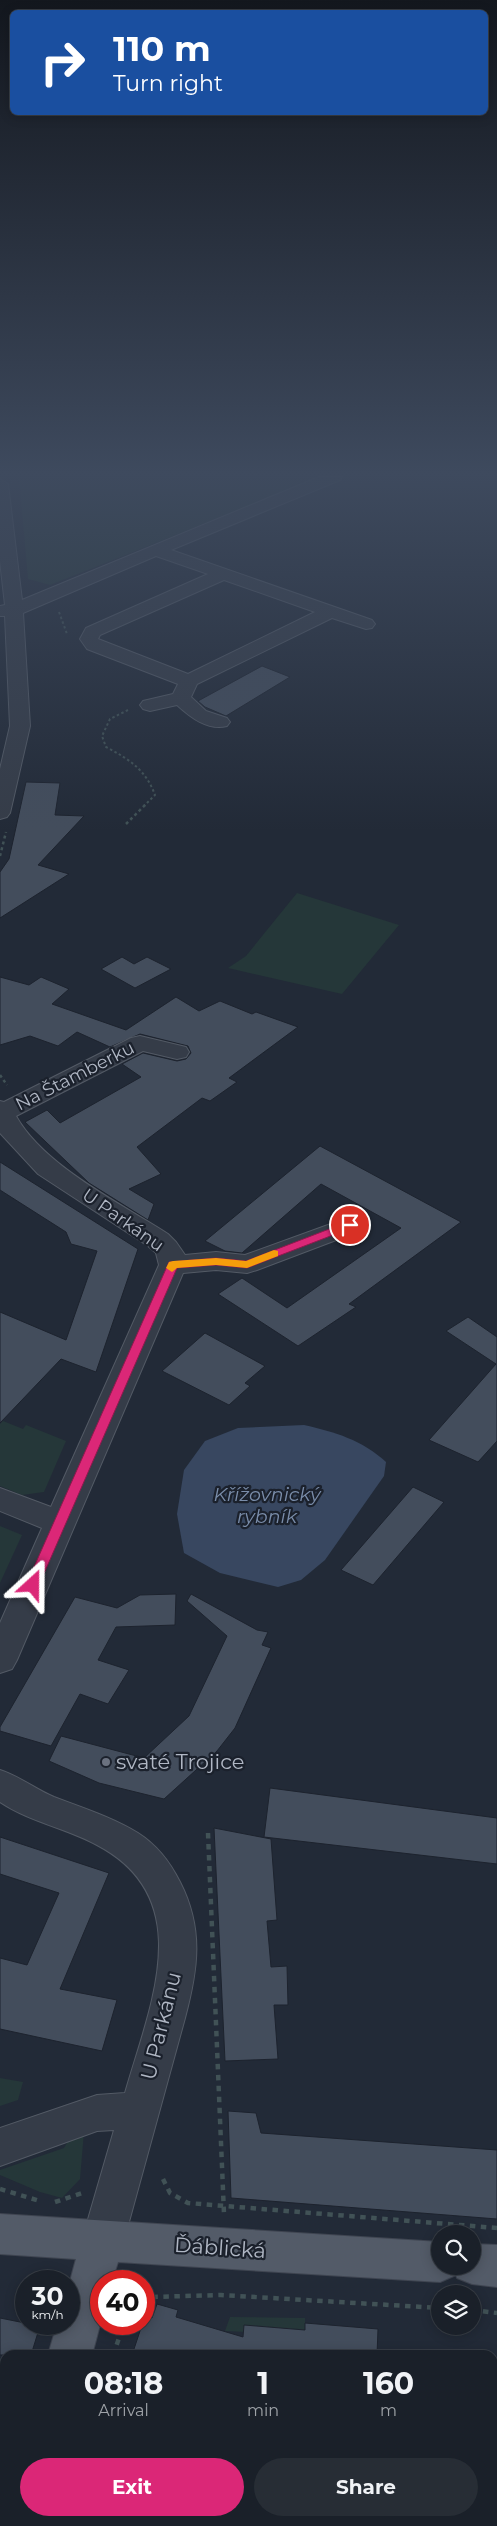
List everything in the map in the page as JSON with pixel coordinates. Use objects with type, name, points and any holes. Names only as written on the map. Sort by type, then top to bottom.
[{"type":"main road","name":"Ďáblická","points":[[0,2234],[431,2261]]},
{"type":"main road","points":[[71,2350],[103,2240]]},
{"type":"main road","points":[[481,2265],[497,2266]]},
{"type":"street","points":[[0,813],[20,726],[6,595]]},
{"type":"street","points":[[7,610],[45,595]]},
{"type":"street","points":[[176,595],[92,632],[88,639],[93,645],[185,690],[199,715],[220,722]]},
{"type":"street","points":[[282,595],[366,624]]},
{"type":"street","points":[[150,704],[185,690],[330,612]]},
{"type":"street","name":"Na Štamberku","points":[[4,1120],[140,1043],[177,1052]]},
{"type":"street","name":"U Parkánu","points":[[0,1660],[173,1265],[172,1256],[162,1243],[58,1176],[36,1158],[4,1120]]},
{"type":"street","points":[[173,1265],[216,1261],[247,1264],[350,1225]]},
{"type":"street","points":[[0,1500],[60,1523]]},
{"type":"street","name":"U Parkánu","points":[[0,1784],[16,1796],[118,1839],[144,1859],[169,1894],[178,1936],[173,1991],[103,2240]]},
{"type":"street","points":[[0,2147],[96,2113],[140,2110]]},
{"type":"path","points":[[60,612],[68,640],[88,639]]},
{"type":"path","points":[[126,824],[155,794],[150,777],[132,761],[106,747],[102,736],[107,723],[115,713],[150,704]]},
{"type":"path","points":[[208,1833],[225,2219]]},
{"type":"path","points":[[163,2179],[170,2193],[188,2203],[497,2228]]},
{"type":"path","points":[[0,2189],[49,2204],[84,2192],[88,2185]]},
{"type":"path","points":[[155,2297],[221,2296],[431,2308]]},
{"type":"path","points":[[481,2311],[497,2313]]},
{"type":"path","points":[[115,2350],[120,2335]]},
{"type":"shaded area","points":[[297,893],[399,925],[342,994],[228,968],[246,956]]},
{"type":"shaded area","points":[[3,1421],[23,1429],[26,1425],[66,1441],[44,1492],[22,1495],[0,1486],[0,1424]]},
{"type":"shaded area","points":[[0,1526],[22,1535],[0,1583]]},
{"type":"shaded area","points":[[0,2078],[23,2082],[18,2100],[0,2106]]},
{"type":"shaded area","points":[[84,2132],[80,2179],[62,2198],[40,2192],[0,2175],[0,2170],[64,2148],[70,2138]]},
{"type":"shaded area","points":[[230,2317],[305,2318],[305,2335],[225,2331]]},
{"type":"water","name":"Křížovnický rybník","points":[[304,1425],[358,1442],[386,1462],[384,1476],[325,1560],[301,1580],[278,1587],[220,1573],[184,1553],[177,1514],[184,1470],[205,1441],[238,1428]]},
{"type":"building","points":[[262,666],[290,677],[226,716],[205,707],[198,701]]},
{"type":"building","points":[[26,782],[60,783],[55,815],[84,816],[38,865],[69,874],[0,918],[0,872],[9,859]]},
{"type":"building","points":[[122,957],[134,964],[147,957],[171,969],[135,988],[101,969]]},
{"type":"building","points":[[0,977],[29,985],[41,977],[69,989],[52,1004],[126,1030],[176,997],[199,1011],[220,1001],[252,1014],[256,1012],[298,1027],[229,1078],[237,1082],[210,1101],[202,1098],[137,1147],[161,1174],[129,1189],[154,1204],[148,1220],[89,1183],[25,1122],[47,1110],[60,1123],[141,1077],[122,1064],[143,1053],[177,1061],[186,1059],[191,1053],[188,1046],[140,1034],[110,1047],[77,1032],[58,1046],[30,1036],[0,1045]]},
{"type":"building","points":[[320,1146],[461,1222],[349,1304],[356,1307],[298,1346],[218,1294],[242,1278],[287,1308],[401,1228],[321,1184],[242,1253],[225,1251],[205,1241]]},
{"type":"building","points":[[0,1162],[138,1249],[96,1372],[61,1359],[0,1423],[0,1312],[66,1340],[97,1251],[71,1244],[66,1232],[0,1190]]},
{"type":"building","points":[[468,1317],[497,1337],[497,1441],[478,1462],[429,1440],[496,1364],[446,1331]]},
{"type":"building","points":[[205,1333],[265,1366],[245,1383],[250,1386],[229,1405],[162,1371]]},
{"type":"building","points":[[413,1487],[444,1502],[373,1585],[341,1570]]},
{"type":"building","points":[[176,1594],[175,1625],[116,1627],[98,1660],[129,1670],[108,1704],[80,1694],[51,1746],[0,1731],[0,1727],[75,1597],[117,1608],[140,1595]]},
{"type":"building","points":[[191,1594],[257,1630],[268,1632],[262,1645],[271,1648],[235,1728],[217,1751],[164,1799],[99,1783],[49,1761],[61,1736],[144,1758],[189,1716],[227,1636],[187,1601]]},
{"type":"building","points":[[270,1788],[497,1818],[497,1864],[264,1837]]},
{"type":"building","points":[[214,1828],[271,1839],[277,1920],[267,1921],[271,1967],[287,1966],[288,2005],[274,2005],[278,2059],[225,2061]]},
{"type":"building","points":[[0,1837],[109,1873],[60,1989],[117,2000],[102,2051],[0,2029],[0,1958],[27,1965],[59,1893],[0,1874]]},
{"type":"building","points":[[228,2111],[256,2113],[261,2133],[497,2150],[497,2219],[231,2198]]},
{"type":"building","points":[[157,2304],[178,2310],[176,2317],[243,2337],[244,2325],[305,2330],[305,2323],[378,2329],[377,2350],[134,2350],[139,2335],[155,2335],[155,2310]]},
{"type":"building","points":[[0,2318],[15,2321],[15,2335],[37,2335],[33,2350],[0,2350]]},
{"type":"slow traffic","points":[[172,1268],[173,1265],[216,1261],[247,1264],[274,1254]]},
{"type":"place","name":"svaté Trojice","points":[[106,1762]]},
{"type":"route","points":[[33,1585],[173,1265],[216,1261],[247,1264],[350,1225]]}]
